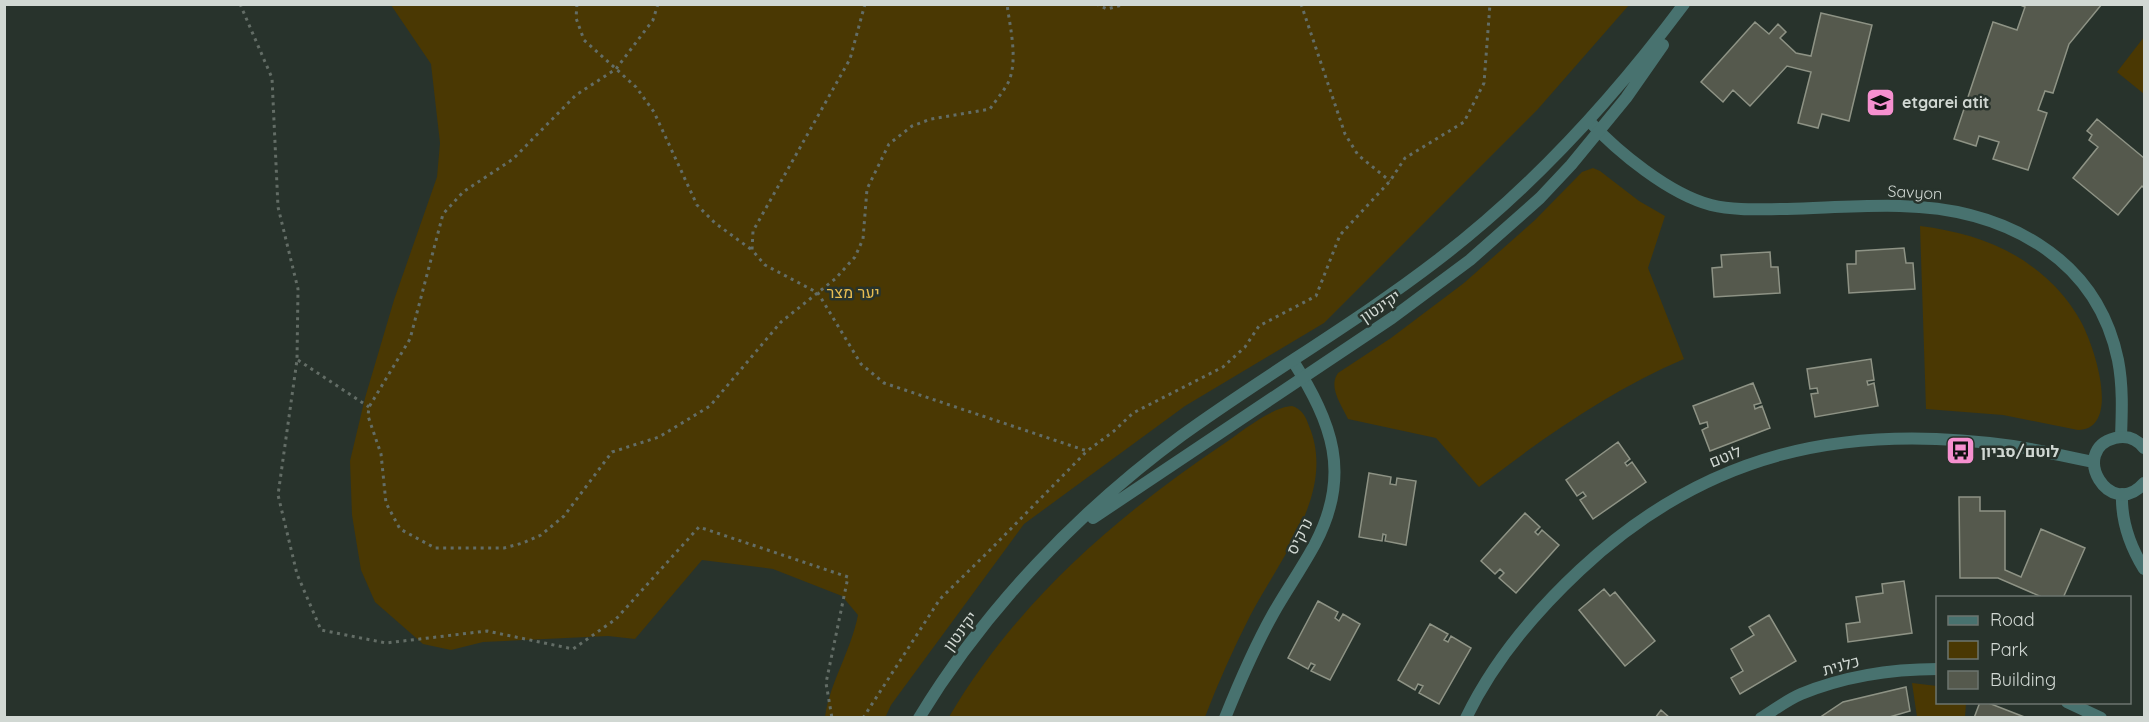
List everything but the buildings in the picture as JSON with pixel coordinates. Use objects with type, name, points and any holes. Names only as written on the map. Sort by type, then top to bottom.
[{"type":"street","name":"יקינטון","points":[[919,717],[964,651],[1032,569],[1088,513],[1146,463],[1197,425],[1402,287],[1476,229],[1544,168],[1589,121],[1635,69],[1685,4]]},
{"type":"street","name":"יקינטון","points":[[1032,569],[1103,510],[1424,296],[1470,260],[1540,198],[1600,132],[1650,65],[1685,4]]},
{"type":"street","name":"Savyon","points":[[1589,121],[1670,188],[1711,205],[1747,210],[1900,206],[1941,208],[1979,216],[2013,229],[2043,247],[2069,269],[2091,295],[2107,326],[2118,359],[2123,395],[2121,437]]},
{"type":"street","name":"נרקיס","points":[[1225,717],[1272,616],[1316,543],[1331,502],[1334,482],[1332,442],[1318,403],[1293,361]]},
{"type":"street","points":[[2143,485],[2122,494],[2110,491],[2100,483],[2094,462],[2096,453],[2105,443],[2121,437],[2134,440],[2145,448]]},
{"type":"street","name":"לוטם","points":[[1466,717],[1497,666],[1529,624],[1563,586],[1599,552],[1636,522],[1687,490],[1738,467],[1789,452],[1839,443],[1887,439],[1978,442],[2094,462]]},
{"type":"street","points":[[2122,494],[2122,512],[2128,536],[2145,568]]},
{"type":"street","name":"כלנית","points":[[1761,717],[1799,695],[1849,677],[1900,669],[1936,669]]},
{"type":"street","points":[[2072,704],[2101,717]]},
{"type":"path","points":[[240,4],[272,78],[278,207],[298,289],[297,360],[278,495],[297,574],[321,630],[387,643],[487,631],[573,650],[616,619],[699,527],[848,577],[826,683],[832,717]]},
{"type":"path","points":[[577,4],[576,18],[584,40],[636,87],[654,112],[697,205],[715,223],[752,250],[765,265],[818,293],[861,364],[884,383],[1087,451]]},
{"type":"path","points":[[658,4],[652,20],[616,69],[576,95],[513,159],[463,192],[443,214],[410,339],[369,407],[368,416],[381,454],[386,503],[400,529],[435,548],[504,548],[541,535],[564,516],[612,452],[659,437],[710,406],[781,322],[835,279],[855,257],[863,239],[867,189],[889,144],[912,126],[931,119],[990,109],[1010,77],[1013,47],[1007,4]]},
{"type":"path","points":[[752,250],[753,231],[850,59],[865,4]]},
{"type":"path","points":[[1096,4],[1107,9],[1126,4]]},
{"type":"path","points":[[1301,4],[1346,134],[1358,155],[1390,181]]},
{"type":"path","points":[[863,717],[940,599],[1087,451],[1133,413],[1223,366],[1245,347],[1259,326],[1316,296],[1340,234],[1390,181],[1405,158],[1464,122],[1484,83],[1490,4]]},
{"type":"path","points":[[297,360],[369,407]]},
{"type":"green space","name":"יער מצר","points":[[391,5],[1629,5],[1538,109],[1324,323],[1185,406],[1024,524],[891,705],[885,718],[825,717],[831,691],[851,641],[858,615],[842,596],[773,569],[702,560],[635,639],[608,636],[483,642],[451,650],[423,644],[375,602],[361,570],[352,515],[350,461],[365,398],[394,300],[437,177],[440,143],[431,64]]},
{"type":"green space","points":[[2144,37],[2144,94],[2117,72]]},
{"type":"green space","points":[[1593,168],[1639,201],[1665,216],[1648,268],[1684,359],[1629,386],[1577,417],[1479,487],[1436,438],[1348,419],[1335,390],[1335,378],[1338,373],[1391,338],[1464,283],[1535,220],[1582,172]]},
{"type":"green space","points":[[1920,226],[1971,236],[2002,248],[2031,266],[2060,292],[2080,320],[2092,346],[2097,364],[2102,401],[2099,415],[2092,426],[2078,430],[2003,415],[1926,409]]},
{"type":"green space","points":[[1292,406],[1301,411],[1305,417],[1316,451],[1316,476],[1310,500],[1289,549],[1250,616],[1205,717],[949,717],[1005,636],[1037,599],[1107,532],[1145,501],[1248,426],[1266,415]]},
{"type":"green space","points":[[1912,683],[1936,686],[1936,704],[1966,704],[1965,717],[1917,717]]},
{"type":"place","name":"etgarei atit","points":[[1881,102]]},
{"type":"place","name":"לוטם/סביון","points":[[1960,451]]}]
